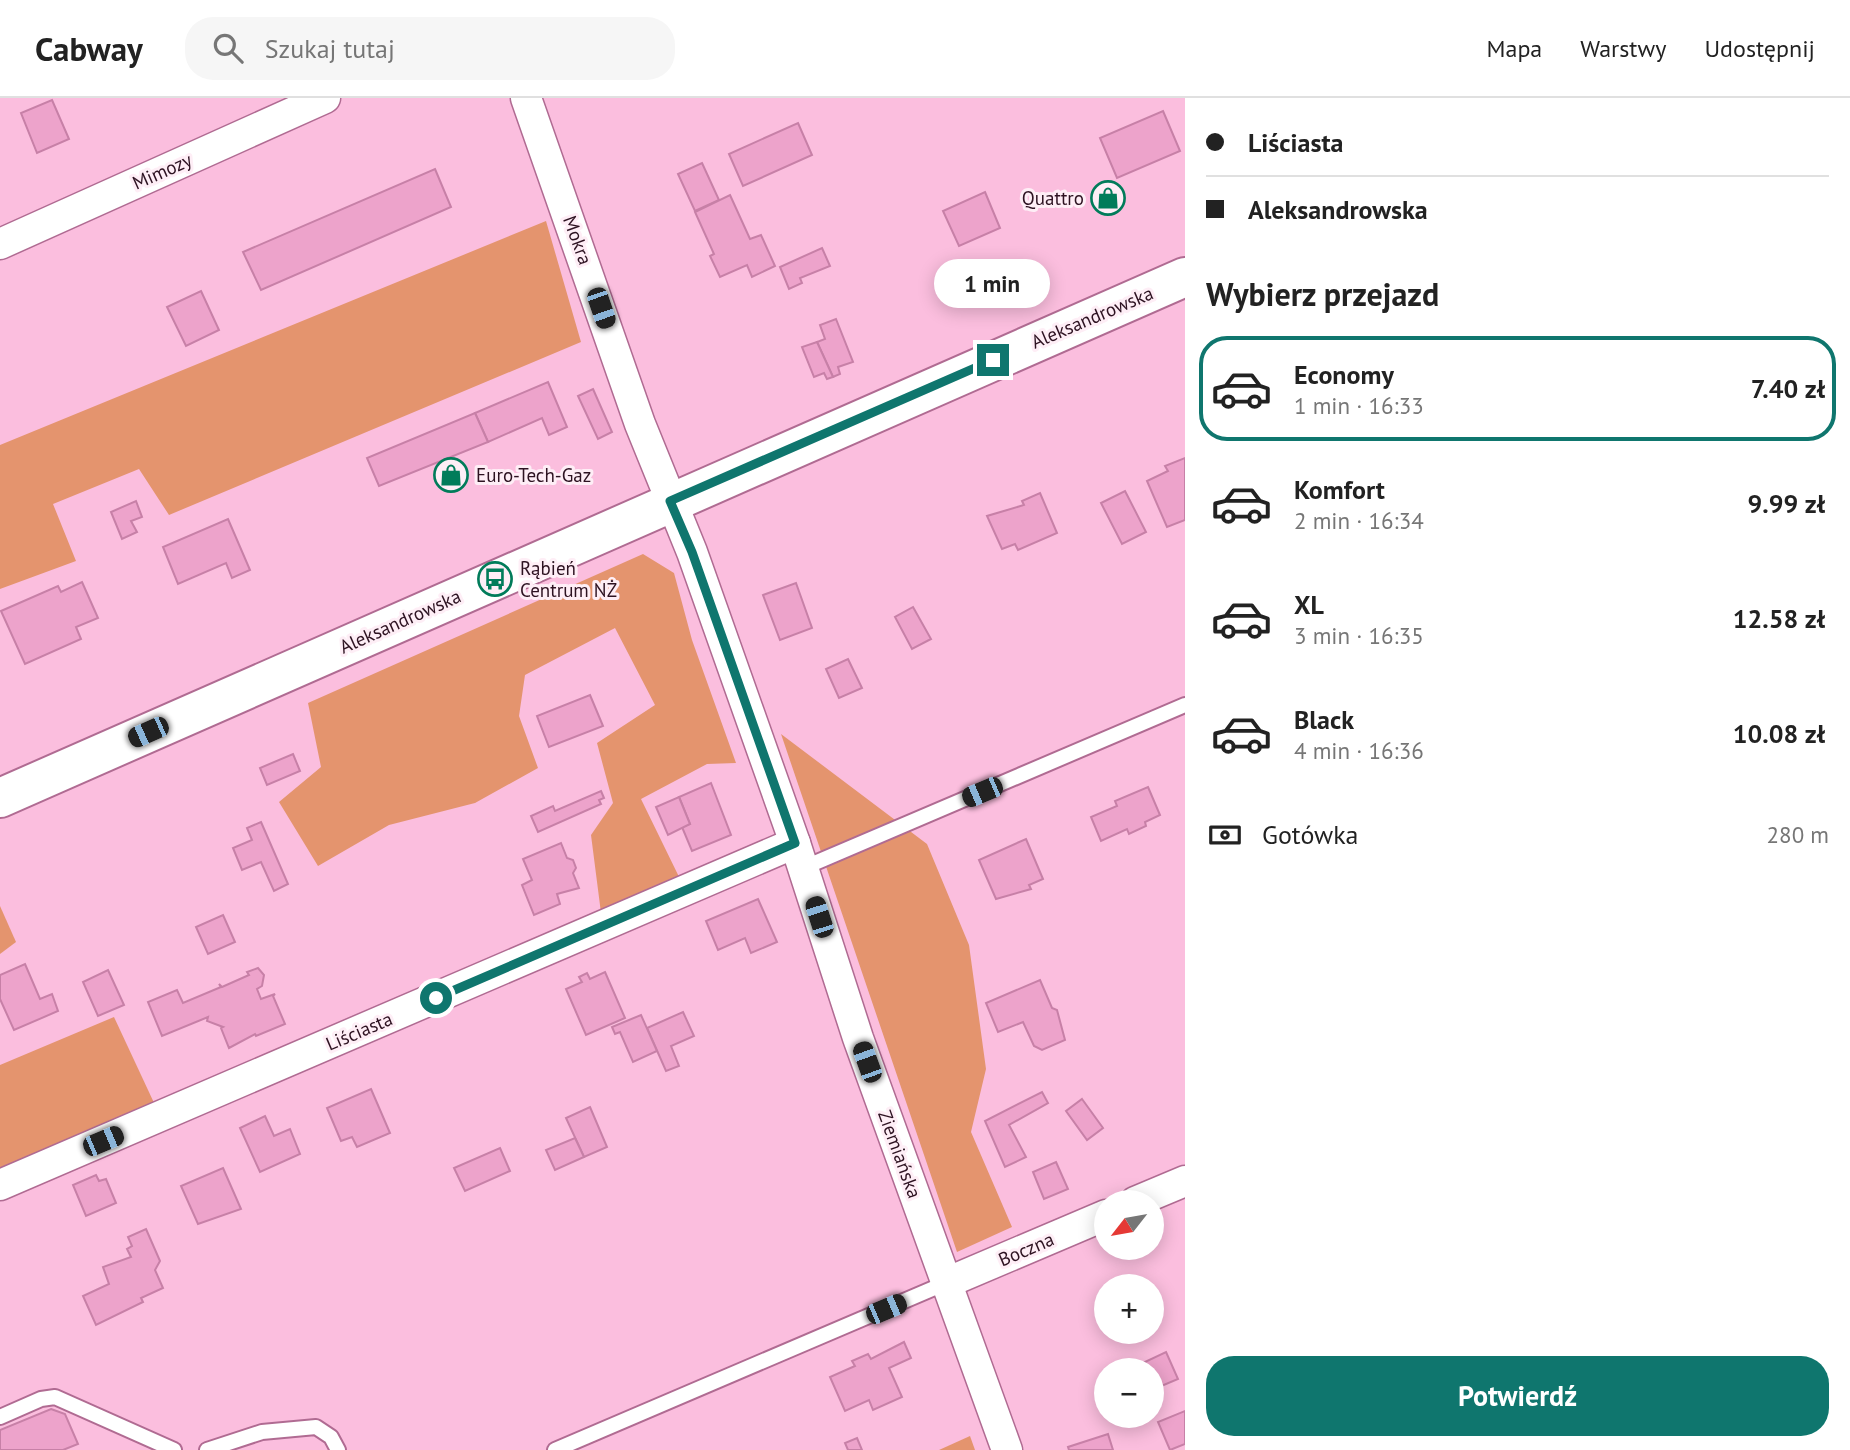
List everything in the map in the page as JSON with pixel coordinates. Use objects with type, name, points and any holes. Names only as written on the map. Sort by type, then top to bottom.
[{"type":"main road","name":"Aleksandrowska","points":[[0,798],[670,501],[1185,277]]},
{"type":"street","name":"Mimozy","points":[[0,244],[325,98]]},
{"type":"street","name":"Mokra","points":[[526,98],[640,424],[670,501]]},
{"type":"street","name":"Ziemiańska","points":[[670,501],[692,552],[799,856],[858,1038],[1007,1450]]},
{"type":"street","name":"Liściasta","points":[[0,1185],[799,856]]},
{"type":"street","points":[[1164,1190],[1185,1181]]},
{"type":"street","name":"Boczna","points":[[946,1283],[1094,1219]]},
{"type":"lane","points":[[799,856],[1185,705]]},
{"type":"lane","points":[[555,1450],[946,1283]]},
{"type":"lane","points":[[0,1417],[41,1399],[55,1397],[174,1450]]},
{"type":"lane","points":[[207,1450],[262,1432],[316,1427],[331,1437],[338,1450]]},
{"type":"shaded area","points":[[546,221],[581,342],[169,515],[139,469],[53,504],[76,561],[0,589],[0,445]]},
{"type":"shaded area","points":[[643,554],[674,573],[692,640],[736,763],[707,764],[641,799],[682,883],[601,913],[591,835],[613,803],[597,743],[655,705],[615,628],[525,675],[519,716],[538,768],[475,803],[389,825],[318,866],[279,802],[321,767],[308,703]]},
{"type":"shaded area","points":[[781,734],[927,844],[969,945],[986,1069],[971,1132],[1012,1227],[957,1252]]},
{"type":"shaded area","points":[[0,906],[16,942],[0,954]]},
{"type":"shaded area","points":[[114,1017],[155,1105],[0,1168],[0,1065]]},
{"type":"shaded area","points":[[970,1436],[975,1450],[939,1450]]},
{"type":"building","points":[[52,100],[69,139],[37,153],[21,113]]},
{"type":"building","points":[[1163,111],[1180,151],[1117,178],[1100,138]]},
{"type":"building","points":[[798,123],[812,155],[743,186],[729,154]]},
{"type":"building","points":[[702,163],[719,200],[695,211],[678,174]]},
{"type":"building","points":[[435,169],[451,207],[261,290],[243,252]]},
{"type":"building","points":[[985,192],[1000,228],[959,246],[943,211]]},
{"type":"building","points":[[730,195],[750,239],[761,235],[775,266],[752,277],[747,265],[720,277],[710,256],[714,254],[695,212]]},
{"type":"building","points":[[822,248],[830,266],[800,278],[802,283],[789,289],[780,267]]},
{"type":"building","points":[[201,291],[219,330],[186,346],[167,307]]},
{"type":"building","points":[[836,319],[853,362],[838,367],[840,374],[833,377],[817,342],[825,339],[820,325]]},
{"type":"building","points":[[817,342],[833,377],[827,379],[824,373],[814,377],[802,347]]},
{"type":"building","points":[[548,382],[567,427],[549,435],[542,418],[488,442],[475,413]]},
{"type":"building","points":[[593,389],[612,432],[598,439],[578,396]]},
{"type":"building","points":[[475,413],[488,442],[379,486],[367,458]]},
{"type":"building","points":[[1185,458],[1185,520],[1167,527],[1147,481],[1168,471],[1165,466]]},
{"type":"building","points":[[1125,491],[1146,532],[1122,544],[1101,503]]},
{"type":"building","points":[[1040,493],[1057,533],[1018,550],[1015,544],[1002,549],[987,516],[1024,505],[1022,501]]},
{"type":"building","points":[[136,501],[142,517],[131,521],[137,532],[122,539],[111,512]]},
{"type":"building","points":[[228,519],[250,570],[232,578],[226,563],[178,584],[163,547]]},
{"type":"building","points":[[82,582],[98,618],[76,627],[81,639],[25,664],[1,611],[58,586],[61,592]]},
{"type":"building","points":[[796,583],[812,628],[780,640],[763,595]]},
{"type":"building","points":[[913,607],[931,639],[912,649],[895,617]]},
{"type":"building","points":[[848,659],[862,688],[839,698],[826,669]]},
{"type":"building","points":[[590,695],[603,726],[549,747],[537,716]]},
{"type":"building","points":[[293,754],[300,771],[267,785],[260,768]]},
{"type":"building","points":[[711,783],[731,835],[692,851],[682,827],[690,824],[679,797]]},
{"type":"building","points":[[1148,787],[1160,815],[1129,834],[1127,829],[1101,841],[1091,817],[1117,806],[1115,801]]},
{"type":"building","points":[[601,791],[604,798],[599,800],[601,804],[538,832],[531,816],[553,806],[555,811]]},
{"type":"building","points":[[679,797],[690,824],[668,835],[656,807]]},
{"type":"building","points":[[261,822],[288,884],[274,891],[261,862],[242,870],[233,848],[252,840],[247,828]]},
{"type":"building","points":[[1026,839],[1043,879],[1029,885],[1031,889],[996,899],[979,860]]},
{"type":"building","points":[[561,843],[567,858],[573,860],[576,868],[573,873],[579,888],[557,894],[560,904],[534,915],[522,885],[532,880],[523,859]]},
{"type":"building","points":[[758,899],[777,942],[751,953],[745,938],[718,950],[706,921]]},
{"type":"building","points":[[223,915],[235,942],[208,954],[196,927]]},
{"type":"building","points":[[25,964],[40,999],[52,994],[58,1011],[14,1030],[0,999],[0,975]]},
{"type":"building","points":[[258,968],[264,975],[262,986],[257,989],[261,999],[275,994],[273,996],[285,1024],[256,1036],[255,1034],[229,1048],[221,1028],[223,1027],[207,1021],[208,1017],[162,1036],[148,1002],[177,990],[183,1003],[221,987],[219,984],[222,987],[249,975],[247,972]]},
{"type":"building","points":[[108,970],[124,1005],[98,1016],[83,982]]},
{"type":"building","points":[[605,972],[625,1018],[586,1035],[566,989],[582,982],[579,977],[587,973],[590,979]]},
{"type":"building","points":[[1040,980],[1052,1008],[1057,1010],[1065,1040],[1042,1050],[1034,1046],[1023,1022],[998,1032],[986,1003]]},
{"type":"building","points":[[683,1012],[694,1036],[671,1046],[679,1066],[666,1071],[647,1028]]},
{"type":"building","points":[[641,1015],[657,1051],[633,1062],[620,1032],[615,1034],[612,1027]]},
{"type":"building","points":[[371,1089],[390,1133],[357,1147],[352,1137],[341,1141],[327,1108]]},
{"type":"building","points":[[1042,1092],[1048,1103],[1009,1125],[1026,1157],[1005,1167],[985,1121]]},
{"type":"building","points":[[1082,1099],[1103,1128],[1087,1140],[1066,1111]]},
{"type":"building","points":[[590,1107],[607,1147],[584,1157],[566,1118]]},
{"type":"building","points":[[265,1116],[274,1136],[290,1129],[300,1154],[260,1172],[240,1128]]},
{"type":"building","points":[[575,1138],[584,1157],[555,1170],[546,1150]]},
{"type":"building","points":[[500,1148],[510,1171],[465,1191],[454,1168]]},
{"type":"building","points":[[1056,1162],[1068,1189],[1044,1199],[1033,1172]]},
{"type":"building","points":[[223,1168],[241,1209],[198,1224],[181,1186]]},
{"type":"building","points":[[96,1175],[99,1181],[106,1179],[116,1203],[86,1216],[73,1185]]},
{"type":"building","points":[[146,1229],[160,1261],[155,1270],[163,1288],[141,1298],[143,1302],[96,1325],[83,1296],[109,1284],[103,1267],[131,1257],[127,1249],[132,1246],[128,1237]]},
{"type":"building","points":[[904,1342],[911,1358],[889,1368],[902,1397],[873,1410],[869,1400],[845,1411],[830,1377],[855,1366],[852,1361],[868,1354],[871,1359]]},
{"type":"building","points":[[1166,1352],[1178,1379],[1164,1385],[1164,1358],[1153,1358]]},
{"type":"building","points":[[51,1409],[65,1414],[78,1444],[63,1450],[0,1450],[0,1430]]},
{"type":"building","points":[[1185,1411],[1185,1444],[1170,1450],[1161,1428],[1164,1428],[1164,1420]]},
{"type":"building","points":[[1108,1434],[1113,1450],[1069,1450],[1068,1447]]},
{"type":"building","points":[[857,1438],[862,1450],[848,1450],[845,1443]]},
{"type":"place","name":"Quattro","points":[[1108,198]]},
{"type":"place","name":"Euro-Tech-Gaz","points":[[451,475]]},
{"type":"place","name":"Rąbień Centrum NŻ","points":[[495,579]]},
{"type":"route","points":[[436,998],[795,843],[692,552],[670,501],[993,360]]}]
